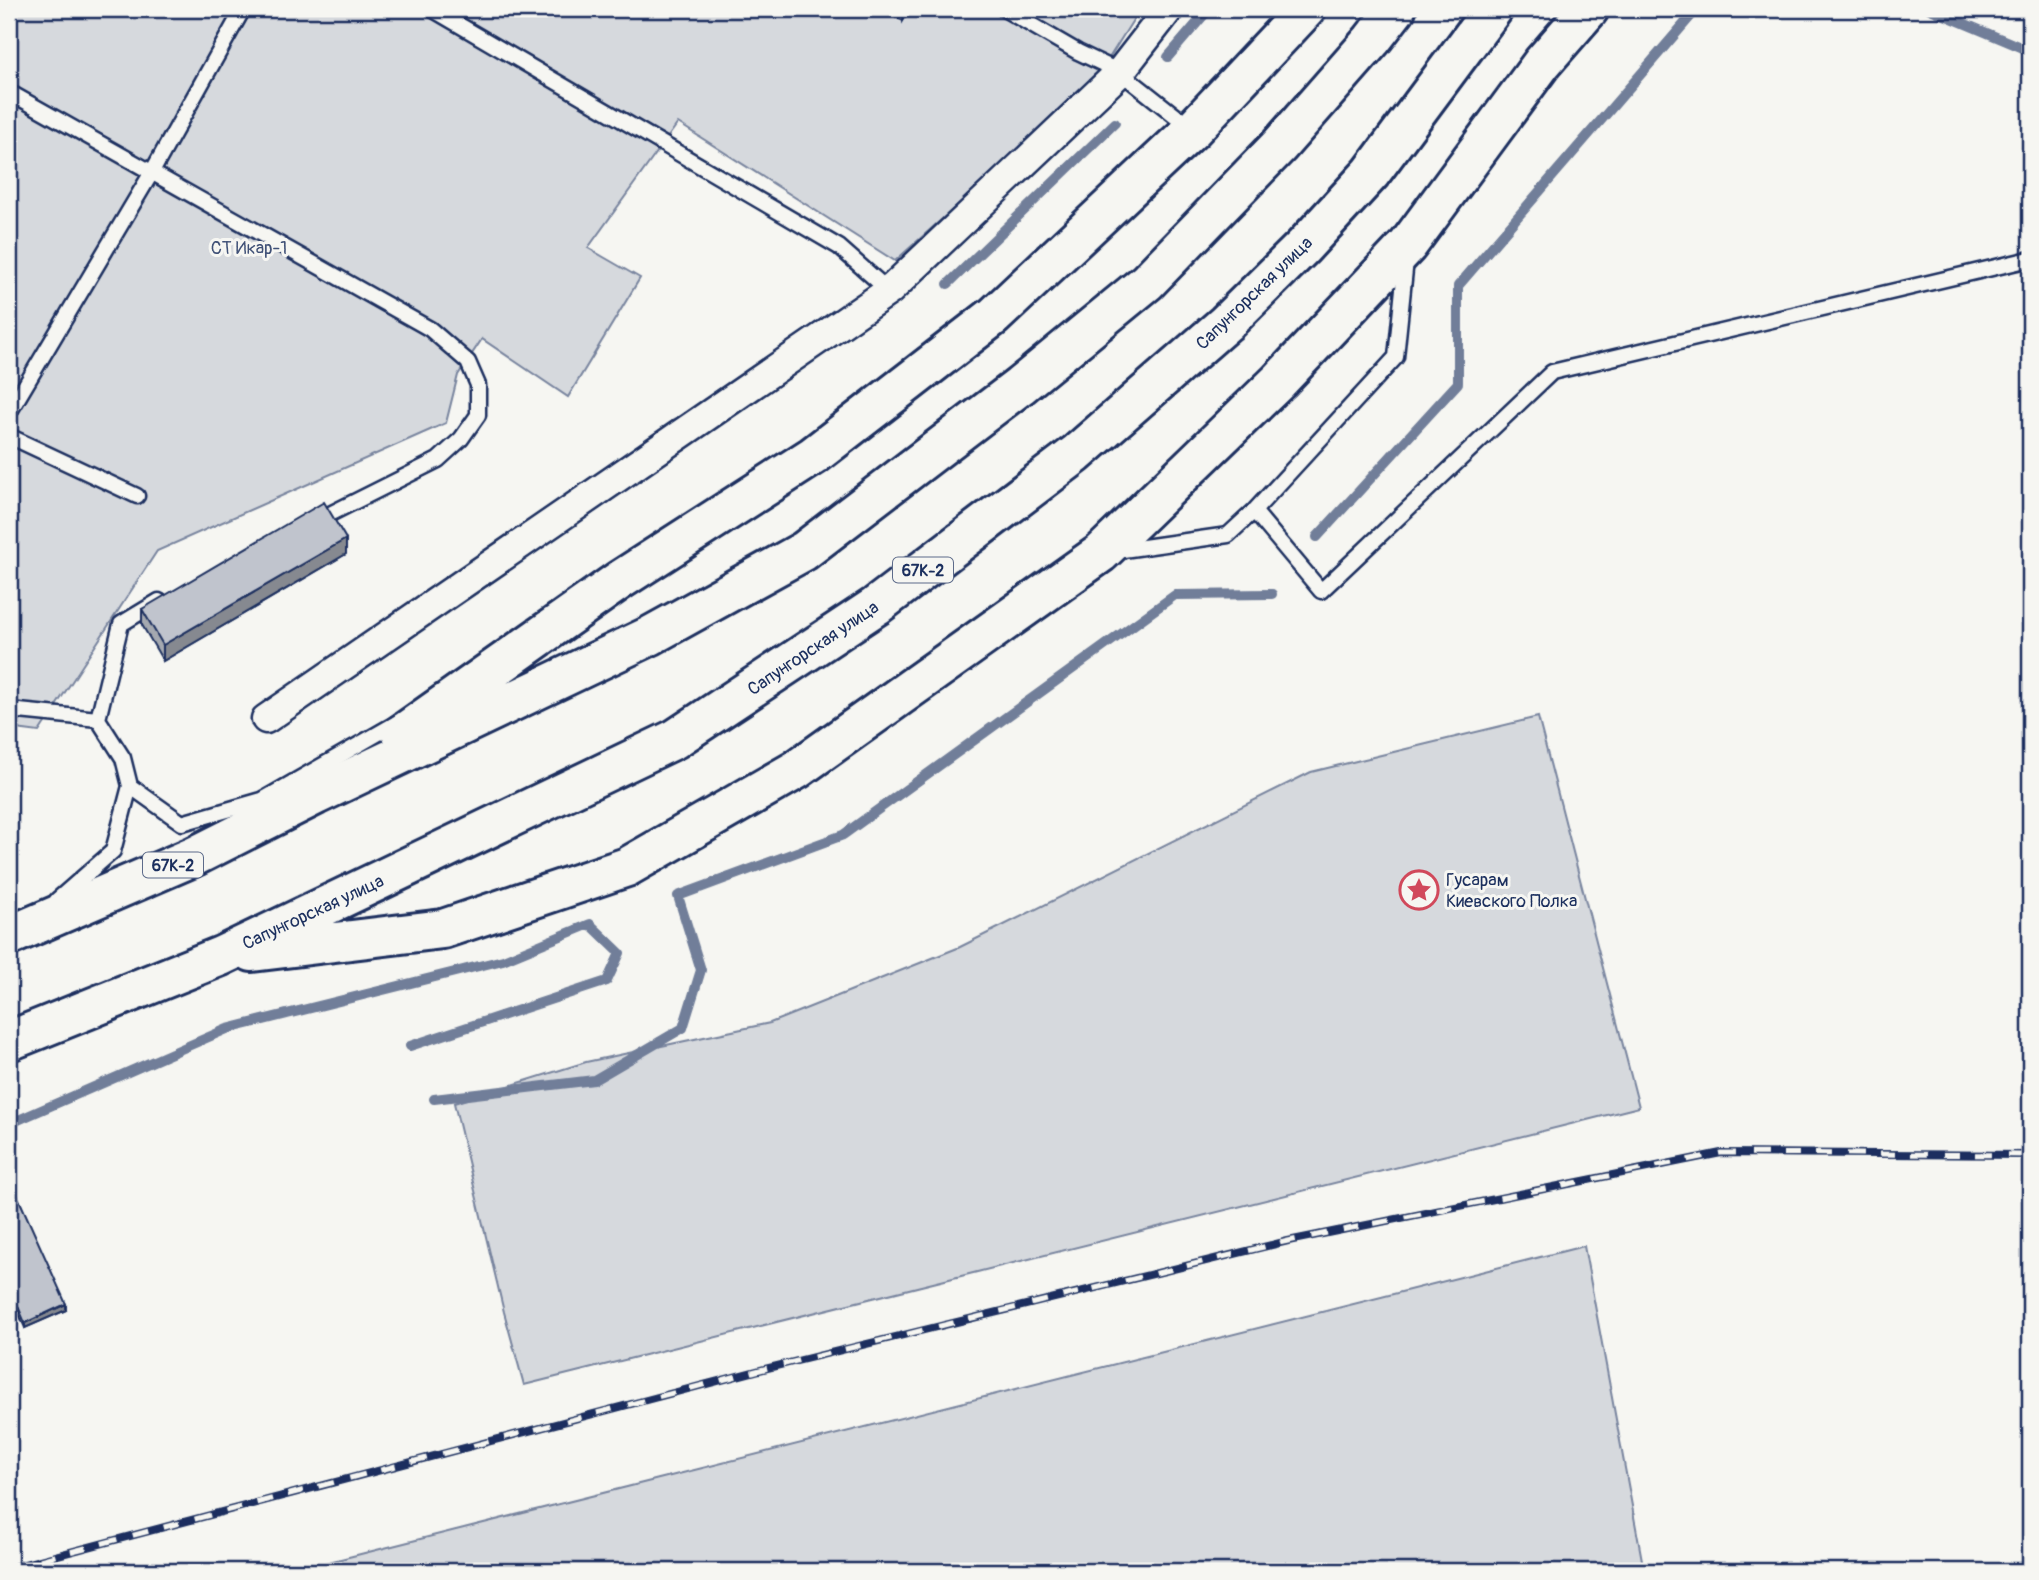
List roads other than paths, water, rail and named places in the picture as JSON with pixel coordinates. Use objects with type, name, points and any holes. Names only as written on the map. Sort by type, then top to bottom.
[{"type":"main road","name":"67К-2","points":[[316,795],[620,580],[813,456],[995,316],[1192,129],[1306,9]]},
{"type":"main road","name":"67К-2","points":[[18,932],[195,856],[316,795],[650,636],[804,551],[1020,386],[1147,282],[1279,146],[1396,9]]},
{"type":"main road","name":"Сапунгорская улица","points":[[9,1041],[108,999],[221,956],[675,739],[876,606],[1076,454],[1226,323],[1303,247],[1371,173],[1493,9]]},
{"type":"main road","points":[[221,956],[443,929],[627,867],[796,770],[1101,553],[1279,382],[1408,245],[1542,63],[1589,9]]},
{"type":"street","points":[[266,719],[889,291],[1120,72],[1169,9]]},
{"type":"lane","points":[[9,413],[152,173],[243,9]]},
{"type":"lane","points":[[432,9],[839,247],[889,291]]},
{"type":"lane","points":[[1004,9],[1078,52],[1120,72],[1192,129]]},
{"type":"lane","points":[[9,92],[430,329],[468,362],[478,385],[478,415],[461,439],[438,460],[302,529]]},
{"type":"lane","points":[[1101,553],[1228,535],[1254,512],[1396,357],[1408,245]]},
{"type":"lane","points":[[1254,512],[1321,591],[1552,372],[2030,258]]},
{"type":"lane","points":[[9,436],[137,496]]},
{"type":"lane","points":[[130,786],[182,823],[262,800],[396,724],[620,580]]},
{"type":"lane","points":[[18,932],[113,851],[130,786],[123,758],[98,719],[121,624],[177,591]]},
{"type":"lane","points":[[9,710],[98,719]]},
{"type":"waterway","points":[[1168,57],[1209,9]]},
{"type":"waterway","points":[[1317,537],[1458,383],[1458,286],[1697,9]]},
{"type":"waterway","points":[[1930,9],[2030,51]]},
{"type":"waterway","points":[[948,284],[1115,123]]},
{"type":"waterway","points":[[434,1099],[594,1080],[683,1028],[701,970],[678,896],[843,835],[1175,595],[1272,594]]},
{"type":"waterway","points":[[9,1124],[227,1029],[503,960],[590,924],[620,953],[607,981],[410,1046]]},
{"type":"railway","points":[[9,1568],[760,1370],[1288,1241],[1721,1153],[2030,1155]]},
{"type":"place","name":"Гусарам Киевского Полка","points":[[1419,890]]},
{"type":"park label","name":"СТ Икар-1","points":[[249,248]]}]
